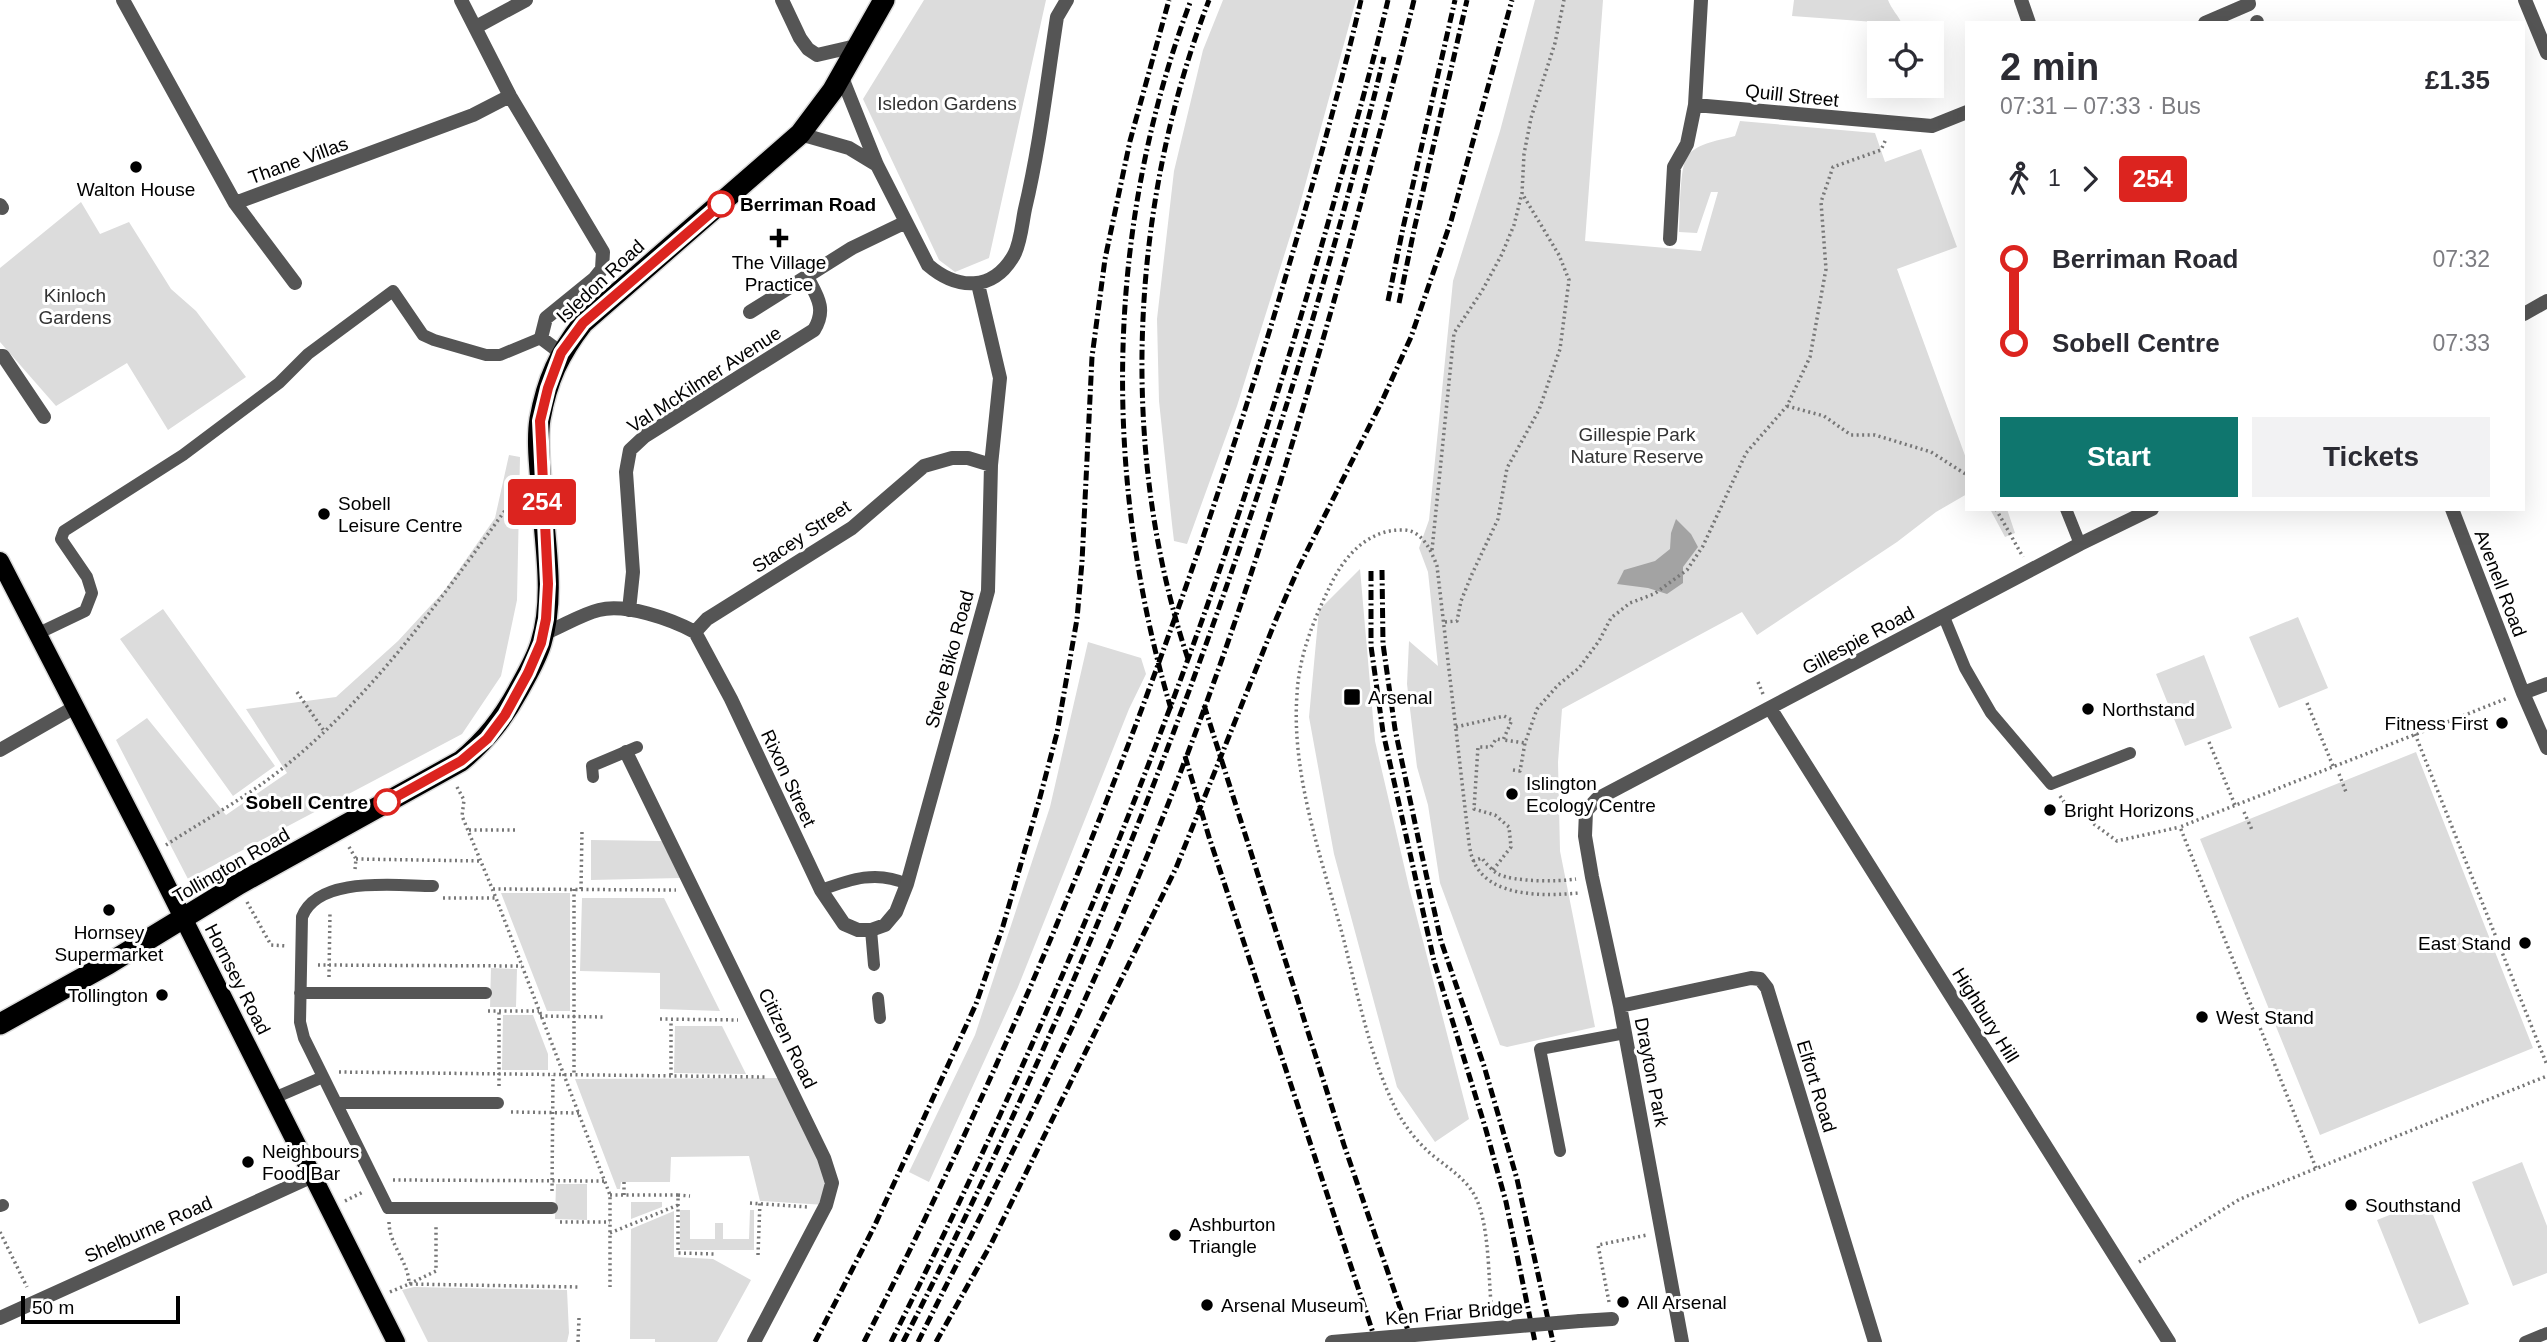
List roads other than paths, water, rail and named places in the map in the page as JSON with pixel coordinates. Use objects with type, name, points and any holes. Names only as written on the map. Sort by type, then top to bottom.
[{"type":"highway","name":"Isledon Road","points":[[528,673],[543,634],[548,584],[540,421],[561,353],[583,323],[800,134],[823,105],[884,0]]},
{"type":"highway","name":"Tollington Road","points":[[0,1024],[99,969],[239,884],[461,761],[487,739],[505,715],[528,673]]},
{"type":"main road","name":"Hornsey Road","points":[[0,561],[184,918],[396,1342]]},
{"type":"street","name":"Thane Villas","points":[[123,0],[235,203],[473,115],[510,96]]},
{"type":"street","points":[[461,0],[510,96],[603,252],[602,269],[594,279],[546,318],[541,338],[561,353]]},
{"type":"street","points":[[476,27],[526,0]]},
{"type":"street","points":[[782,0],[808,50],[817,55],[856,46]]},
{"type":"street","points":[[841,75],[877,164],[928,265],[942,277],[978,284],[995,277],[1006,268],[1016,252],[1034,170],[1057,18],[1067,0]]},
{"type":"street","points":[[1670,239],[1674,167],[1686,144],[1695,104],[1701,0]]},
{"type":"street","points":[[2021,0],[2028,21]]},
{"type":"street","points":[[2525,0],[2547,53]]},
{"type":"street","points":[[2209,21],[2249,2]]},
{"type":"street","name":"Quill Street","points":[[1695,104],[1932,126],[1965,113]]},
{"type":"street","points":[[800,134],[849,148],[877,164]]},
{"type":"street","points":[[235,203],[295,283]]},
{"type":"street","name":"Val McKilmer Avenue","points":[[750,312],[852,248],[906,222]]},
{"type":"street","name":"Val McKilmer Avenue","points":[[629,610],[633,572],[626,472],[630,450],[645,436],[814,330],[820,321],[820,300],[807,277]]},
{"type":"street","name":"Steve Biko Road","points":[[865,930],[885,925],[896,912],[907,884],[988,591],[991,465],[1000,378],[978,284]]},
{"type":"street","points":[[2525,313],[2547,301]]},
{"type":"street","points":[[0,356],[3,356],[44,417]]},
{"type":"street","name":"Stacey Street","points":[[695,632],[707,619],[852,528],[924,467],[952,458],[968,458],[991,465]]},
{"type":"street","name":"Gillespie Road","points":[[1586,811],[1597,799],[2080,544],[2148,511]]},
{"type":"street","name":"Avenell Road","points":[[2453,511],[2547,748]]},
{"type":"street","points":[[543,634],[601,609],[629,610],[679,624],[695,632]]},
{"type":"street","name":"Rixon Street","points":[[695,632],[731,699],[821,890],[844,924],[865,930]]},
{"type":"street","points":[[2523,693],[2547,684]]},
{"type":"street","points":[[0,750],[75,707]]},
{"type":"street","name":"Highbury Hill","points":[[1770,708],[2169,1342]]},
{"type":"street","name":"Citizen Road","points":[[631,749],[694,890],[824,1158],[832,1183],[826,1205],[754,1342]]},
{"type":"street","name":"Drayton Park","points":[[1586,811],[1585,836],[1593,885],[1620,1006],[1682,1342]]},
{"type":"street","name":"Elfort Road","points":[[1620,1006],[1751,978],[1760,979],[1767,988],[1875,1342]]},
{"type":"street","name":"Shelburne Road","points":[[0,1318],[313,1176]]},
{"type":"street","name":"Ken Friar Bridge","points":[[1332,1342],[1612,1319]]},
{"type":"lane","points":[[39,633],[85,611],[92,593],[87,577],[61,539],[64,531],[183,455],[279,383],[307,354],[393,291],[423,335],[434,340],[486,355],[500,355],[541,338]]},
{"type":"lane","points":[[2067,511],[2080,544]]},
{"type":"lane","points":[[1944,617],[1965,668],[1991,713],[2051,784],[2130,753]]},
{"type":"lane","points":[[593,777],[592,766],[631,749]]},
{"type":"lane","points":[[821,890],[863,876],[881,876],[907,884]]},
{"type":"lane","points":[[433,886],[355,885],[330,891],[306,907],[302,917],[300,993],[300,1022],[304,1038],[388,1208],[552,1208]]},
{"type":"lane","points":[[865,930],[874,965]]},
{"type":"lane","points":[[300,993],[486,993]]},
{"type":"lane","points":[[878,998],[880,1018]]},
{"type":"lane","points":[[1560,1151],[1540,1049],[1625,1033]]},
{"type":"lane","points":[[274,1098],[323,1077]]},
{"type":"lane","points":[[336,1103],[498,1103]]},
{"type":"lane","points":[[2525,1342],[2547,1333]]},
{"type":"railway","points":[[815,1342],[874,1227],[976,1004],[1003,926],[1057,733],[1077,619],[1092,357],[1105,259],[1130,141],[1169,0]]},
{"type":"railway","points":[[1171,709],[1149,621],[1133,532],[1124,442],[1123,353],[1129,263],[1142,174],[1163,86],[1191,0]]},
{"type":"railway","points":[[1188,659],[1166,579],[1151,496],[1143,412],[1143,328],[1149,243],[1163,160],[1183,79],[1209,0]]},
{"type":"railway","points":[[864,1342],[985,1090],[1041,962],[1144,703],[1191,572],[1277,306],[1332,115],[1361,0]]},
{"type":"railway","points":[[891,1342],[1000,1115],[1068,962],[1186,666],[1252,474],[1292,346],[1353,135],[1388,0]]},
{"type":"railway","points":[[918,1342],[1088,992],[1171,798],[1227,645],[1301,414],[1346,258],[1414,0]]},
{"type":"railway","points":[[1388,301],[1455,0]]},
{"type":"railway","points":[[1399,303],[1467,0]]},
{"type":"railway","points":[[936,1342],[991,1244],[1176,868],[1299,567],[1411,337],[1451,221],[1512,0]]},
{"type":"railway","points":[[903,1342],[979,1188],[1051,1032],[1118,874],[1181,713],[1239,551],[1292,388],[1384,57]]},
{"type":"railway","points":[[1382,570],[1383,644],[1395,729],[1419,842],[1441,941],[1484,1066],[1517,1179],[1553,1342]]},
{"type":"railway","points":[[1371,571],[1371,646],[1383,732],[1434,961],[1506,1202],[1535,1342]]},
{"type":"railway","points":[[1204,705],[1344,1145],[1412,1342]]},
{"type":"railway","points":[[1185,756],[1209,837],[1376,1342]]},
{"type":"place","name":"Walton House","points":[[136,167]]},
{"type":"place","name":"Berriman Road","points":[[721,204]]},
{"type":"place","name":"The Village Practice","points":[[779,238]]},
{"type":"place","name":"Sobell Leisure Centre","points":[[324,514]]},
{"type":"place","name":"Arsenal","points":[[1352,697]]},
{"type":"place","name":"Northstand","points":[[2088,709]]},
{"type":"place","name":"Fitness First","points":[[2502,723]]},
{"type":"place","name":"Islington Ecology Centre","points":[[1512,794]]},
{"type":"place","name":"Sobell Centre","points":[[387,802]]},
{"type":"place","name":"Bright Horizons","points":[[2050,810]]},
{"type":"place","name":"Hornsey Supermarket","points":[[109,910]]},
{"type":"place","name":"East Stand","points":[[2525,943]]},
{"type":"place","name":"Tollington","points":[[162,995]]},
{"type":"place","name":"West Stand","points":[[2202,1017]]},
{"type":"place","name":"Neighbours Food Bar","points":[[248,1162]]},
{"type":"place","name":"Southstand","points":[[2351,1205]]},
{"type":"place","name":"Ashburton Triangle","points":[[1175,1235]]},
{"type":"place","name":"All Arsenal","points":[[1623,1302]]},
{"type":"place","name":"Arsenal Museum","points":[[1207,1305]]},
{"type":"park label","name":"Isledon Gardens","points":[[947,103]]},
{"type":"park label","name":"Kinloch Gardens","points":[[75,306]]},
{"type":"park label","name":"Gillespie Park Nature Reserve","points":[[1637,445]]}]
